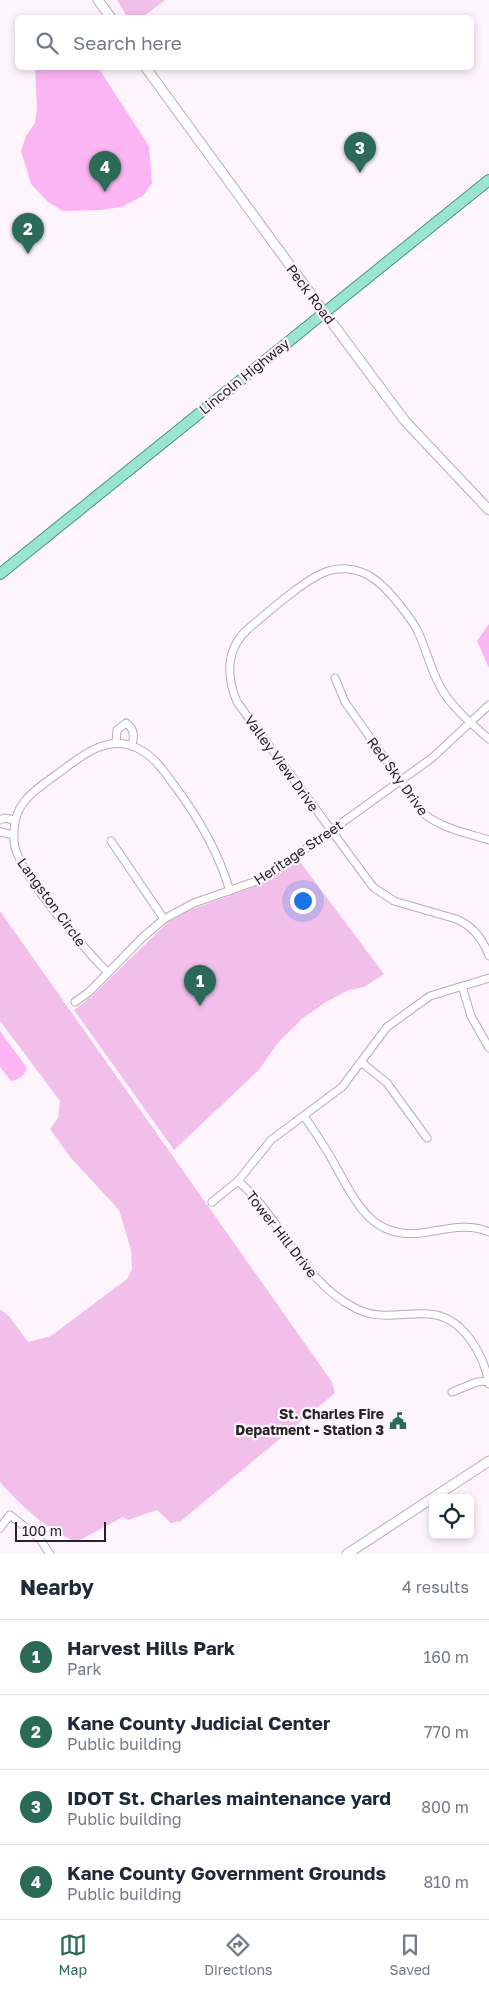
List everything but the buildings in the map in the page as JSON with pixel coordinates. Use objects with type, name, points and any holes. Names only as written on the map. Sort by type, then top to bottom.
[{"type":"main road","name":"Lincoln Highway","points":[[0,574],[489,180]]},
{"type":"street","points":[[98,0],[109,15]]},
{"type":"street","name":"Peck Road","points":[[147,70],[405,421],[489,510]]},
{"type":"street","name":"Valley View Drive","points":[[489,739],[459,711],[444,693],[434,677],[419,632],[383,584],[358,570],[337,569],[316,576],[239,638],[230,659],[230,687],[237,702],[369,882],[381,894],[402,904],[462,921],[478,934],[489,956]]},
{"type":"street","name":"Red Sky Drive","points":[[335,678],[345,702],[424,814],[435,822],[489,840]]},
{"type":"street","name":"Heritage Street","points":[[75,1002],[89,992],[147,933],[164,919],[194,903],[265,878],[432,758],[489,705]]},
{"type":"street","points":[[116,743],[117,730],[126,722],[132,727],[134,735],[132,746]]},
{"type":"street","name":"Langston Circle","points":[[108,973],[71,933],[35,882],[18,856],[14,835],[15,820],[24,802],[36,790],[88,751],[116,743],[132,746],[147,753],[156,761],[190,806],[218,855],[230,891]]},
{"type":"street","points":[[0,820],[4,818],[15,820]]},
{"type":"street","points":[[0,832],[14,835]]},
{"type":"street","points":[[111,842],[164,919]]},
{"type":"street","points":[[212,1202],[238,1181],[272,1140],[338,1092],[380,1034],[398,1018],[430,996],[489,978]]},
{"type":"street","points":[[462,986],[471,1016],[489,1048]]},
{"type":"street","points":[[361,1062],[387,1083],[427,1138]]},
{"type":"street","points":[[304,1116],[358,1204],[379,1226],[406,1234],[466,1227],[489,1232]]},
{"type":"street","name":"Tower Hill Drive","points":[[238,1181],[256,1198],[302,1264],[341,1300],[357,1310],[372,1314],[393,1316],[430,1314],[447,1319],[475,1345],[489,1382]]},
{"type":"street","points":[[452,1392],[477,1382],[489,1382]]},
{"type":"street","points":[[347,1554],[489,1461]]},
{"type":"street","points":[[0,1528],[10,1515],[38,1538],[50,1554]]},
{"type":"shaded area","points":[[117,0],[165,0],[146,15],[126,15]]},
{"type":"shaded area","points":[[35,70],[100,70],[149,146],[152,183],[143,196],[122,207],[100,210],[63,211],[48,202],[31,184],[21,151],[26,136],[35,123],[37,107]]},
{"type":"shaded area","points":[[489,624],[489,668],[477,641]]},
{"type":"shaded area","points":[[298,859],[384,974],[364,987],[349,990],[326,1002],[303,1018],[277,1044],[259,1070],[174,1150],[74,1010],[92,996],[167,923],[190,910],[267,882]]},
{"type":"shaded area","points":[[0,911],[332,1382],[335,1393],[181,1521],[171,1523],[157,1510],[128,1520],[123,1517],[76,1542],[44,1524],[0,1482],[0,1309],[9,1316],[28,1342],[51,1336],[127,1279],[132,1269],[131,1250],[119,1210],[71,1158],[50,1129],[58,1118],[60,1101],[0,1021]]},
{"type":"shaded area","points":[[0,1031],[27,1068],[23,1075],[13,1081],[0,1067]]},
{"type":"place","name":"IDOT St. Charles maintenance yard","points":[[360,173]]},
{"type":"place","name":"Kane County Government Grounds","points":[[105,192]]},
{"type":"place","name":"Kane County Judicial Center","points":[[28,254]]},
{"type":"place","name":"Harvest Hills Park","points":[[200,1006]]},
{"type":"place","name":"St. Charles Fire Depatment - Station 3","points":[[398,1421]]}]
